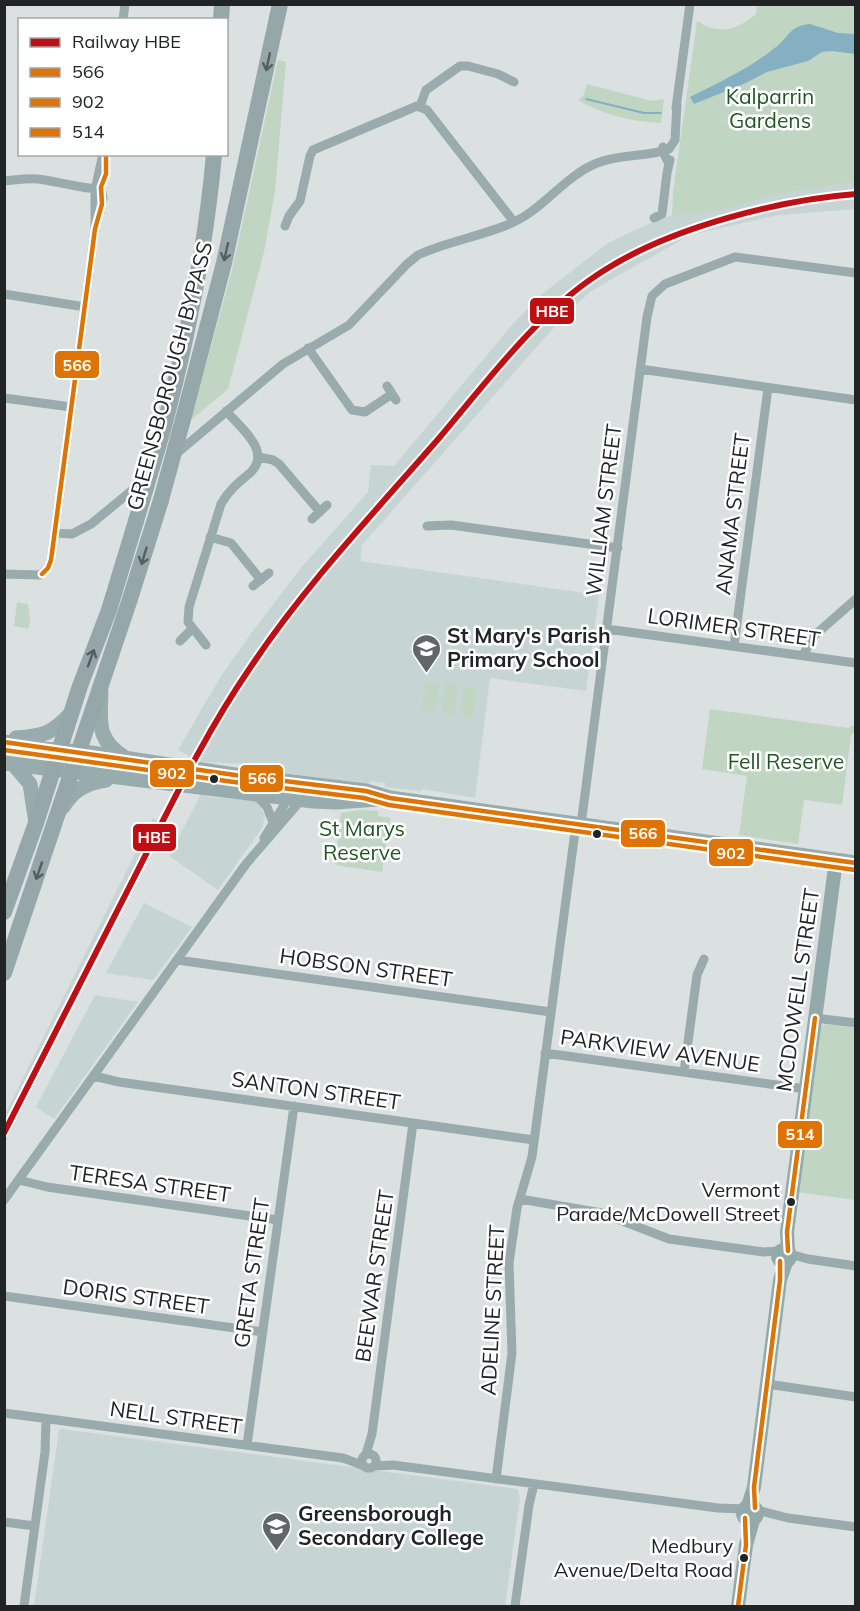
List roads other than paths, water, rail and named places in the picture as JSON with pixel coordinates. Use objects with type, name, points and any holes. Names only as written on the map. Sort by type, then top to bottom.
[{"type":"highway","name":"GREENSBOROUGH BYPASS","points":[[4,973],[161,500],[227,251],[280,4]]},
{"type":"highway","name":"GREENSBOROUGH BYPASS","points":[[4,912],[36,824],[71,713],[109,610],[163,430],[189,322],[205,227],[213,156]]},
{"type":"main road","points":[[101,686],[100,725],[102,733],[109,746],[126,758]]},
{"type":"main road","points":[[4,740],[44,735],[60,726],[71,713]]},
{"type":"main road","points":[[4,740],[59,750],[126,758],[299,793]]},
{"type":"main road","points":[[9,763],[253,793],[366,791],[390,798],[855,863]]},
{"type":"main road","points":[[9,763],[30,784],[36,824]]},
{"type":"main road","points":[[58,816],[73,793],[82,787],[94,782],[121,777]]},
{"type":"street","points":[[665,150],[677,104],[690,4]]},
{"type":"street","points":[[420,106],[426,90],[460,66],[498,74],[514,82]]},
{"type":"street","points":[[285,226],[300,201],[313,150],[413,106],[420,106],[427,110],[514,222]]},
{"type":"street","points":[[54,536],[72,534],[91,524],[283,364],[357,319],[418,255],[514,222],[588,168],[606,160],[665,150]]},
{"type":"street","points":[[662,214],[670,157],[665,150]]},
{"type":"street","points":[[97,187],[106,174],[105,156]]},
{"type":"street","points":[[4,181],[34,179],[97,187]]},
{"type":"street","points":[[4,572],[36,576],[42,574],[50,565],[95,229],[102,204],[97,187]]},
{"type":"street","name":"WILLIAM STREET","points":[[579,825],[618,548],[640,369],[649,306],[655,292],[665,284],[735,257],[855,273]]},
{"type":"street","points":[[4,294],[85,304]]},
{"type":"street","points":[[308,348],[352,410],[365,412],[391,393]]},
{"type":"street","points":[[640,369],[855,400]]},
{"type":"street","name":"ANAMA STREET","points":[[734,646],[768,388]]},
{"type":"street","points":[[4,398],[71,407]]},
{"type":"street","points":[[206,645],[192,629],[187,613],[218,511],[225,496],[255,468],[259,457],[255,445],[226,411]]},
{"type":"street","points":[[259,457],[279,464],[323,509],[312,519]]},
{"type":"street","points":[[427,526],[451,525],[618,548]]},
{"type":"street","points":[[210,537],[231,543],[257,583],[269,573]]},
{"type":"street","points":[[803,655],[815,635],[855,599]]},
{"type":"street","name":"LORIMER STREET","points":[[607,628],[855,663]]},
{"type":"street","points":[[180,641],[192,629]]},
{"type":"street","points":[[253,793],[267,807],[273,822]]},
{"type":"street","points":[[4,1200],[260,846],[273,822],[299,793]]},
{"type":"street","points":[[260,846],[279,827],[299,793]]},
{"type":"street","name":"ADELINE STREET","points":[[496,1479],[512,1353],[509,1263],[520,1199],[534,1140],[550,1012],[579,825]]},
{"type":"street","name":"MCDOWELL STREET","points":[[738,1606],[782,1255],[787,1232],[836,860]]},
{"type":"street","points":[[684,1072],[697,975],[704,959]]},
{"type":"street","name":"HOBSON STREET","points":[[177,960],[550,1012]]},
{"type":"street","points":[[815,1018],[855,1023]]},
{"type":"street","name":"PARKVIEW AVENUE","points":[[545,1053],[806,1089]]},
{"type":"street","name":"SANTON STREET","points":[[94,1076],[119,1082],[534,1140]]},
{"type":"street","name":"GRETA STREET","points":[[247,1445],[294,1107]]},
{"type":"street","name":"BEEWAR STREET","points":[[369,1459],[413,1123]]},
{"type":"street","name":"TERESA STREET","points":[[19,1180],[47,1187],[278,1220]]},
{"type":"street","points":[[520,1199],[602,1212],[669,1239],[855,1266]]},
{"type":"street","name":"DORIS STREET","points":[[4,1296],[262,1332]]},
{"type":"street","points":[[767,1384],[855,1396]]},
{"type":"street","name":"NELL STREET","points":[[4,1413],[343,1458],[369,1459],[393,1465],[855,1527]]},
{"type":"street","points":[[24,1606],[49,1419]]},
{"type":"street","points":[[516,1606],[532,1484]]},
{"type":"street","points":[[4,1522],[35,1526]]},
{"type":"water","points":[[810,24],[838,33],[855,34],[855,54],[822,52],[808,61],[767,72],[694,104],[690,97],[766,55],[794,29]]},
{"type":"waterway","points":[[586,99],[644,113],[661,113]]},
{"type":"rail line","name":"HBE","points":[[4,1133],[204,742],[234,692],[271,637],[317,578],[518,345],[560,303],[608,268],[634,253],[695,228],[761,209],[856,194]]},
{"type":"place","name":"St Mary's Parish Primary School","points":[[426,674]]},
{"type":"place","name":"Vermont Parade/McDowell Street","points":[[791,1202]]},
{"type":"place","name":"Greensborough Secondary College","points":[[277,1552]]},
{"type":"place","name":"Medbury Avenue/Delta Road","points":[[744,1558]]},
{"type":"park label","name":"Kalparrin Gardens","points":[[770,109]]},
{"type":"park label","name":"Fell Reserve","points":[[786,762]]},
{"type":"park label","name":"St Marys Reserve","points":[[362,841]]}]
